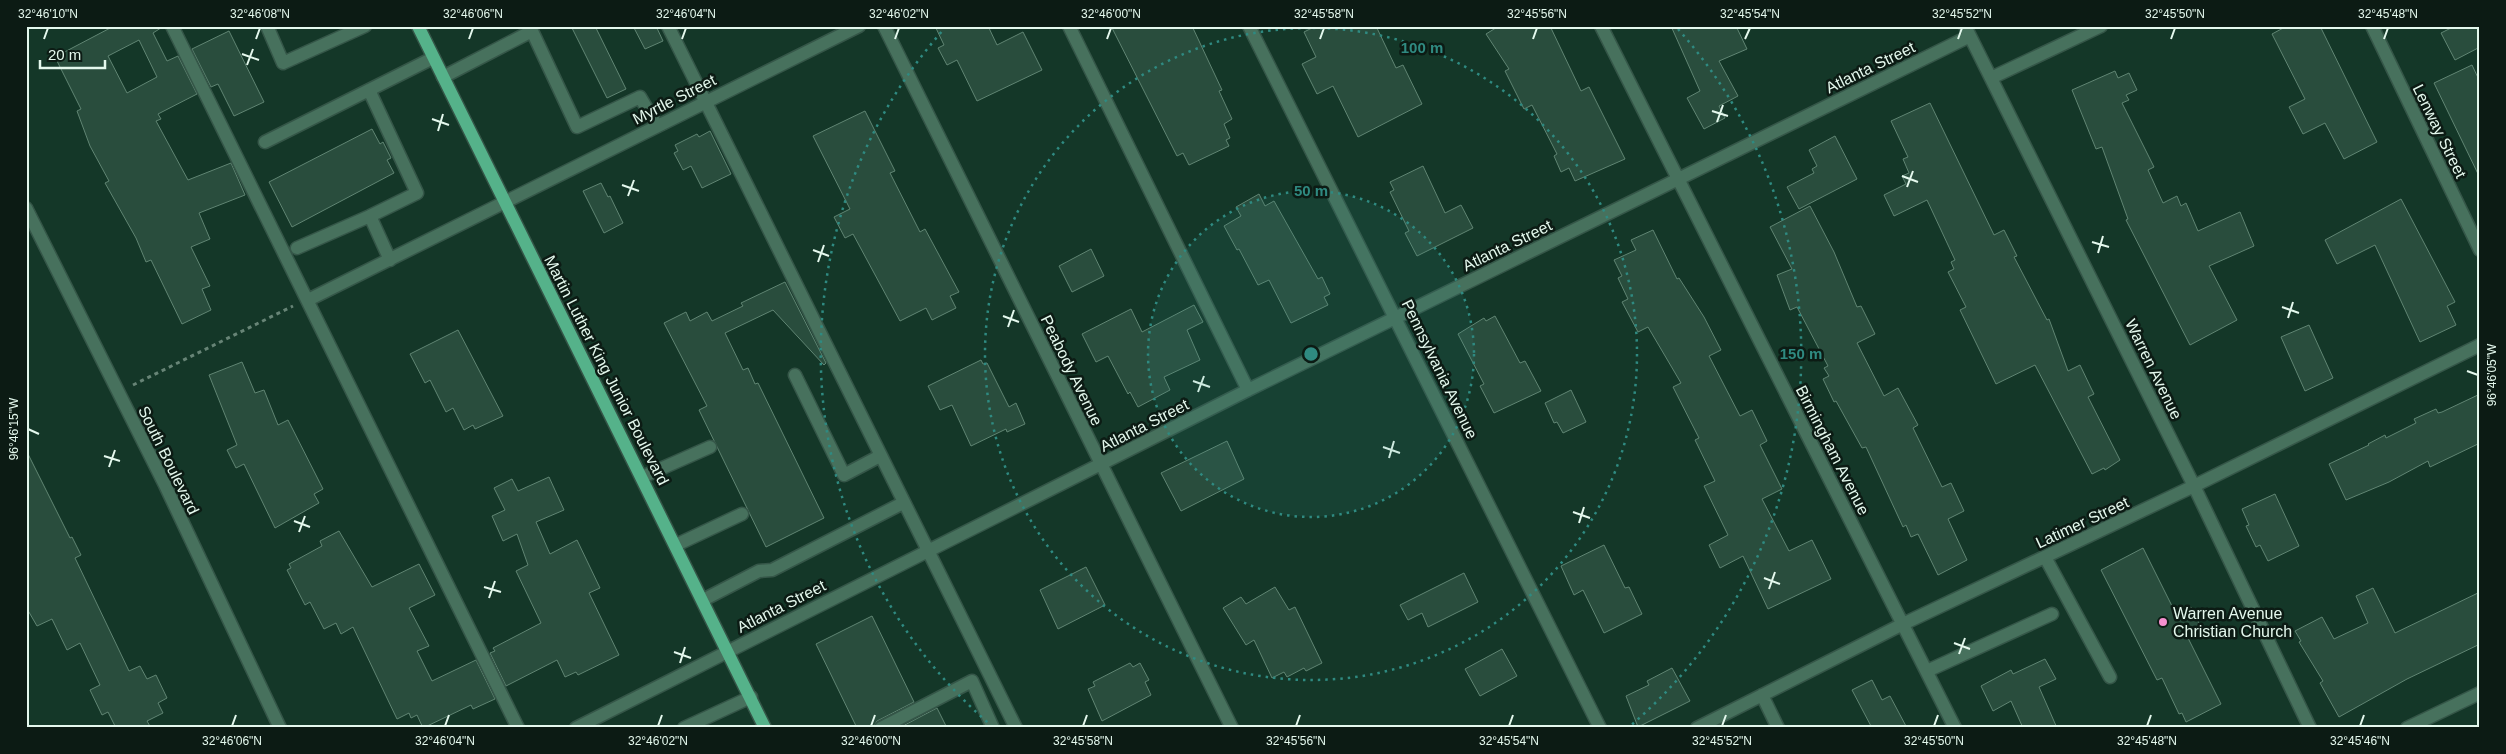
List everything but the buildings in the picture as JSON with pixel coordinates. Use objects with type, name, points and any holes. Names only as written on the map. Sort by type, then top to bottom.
[{"type":"main road","name":"Martin Luther King Junior Boulevard","points":[[418,26],[729,651],[765,728]]},
{"type":"street","points":[[172,26],[518,728]]},
{"type":"street","points":[[267,26],[283,63],[365,26]]},
{"type":"street","points":[[668,26],[927,552],[1016,728]]},
{"type":"street","name":"Myrtle Street","points":[[308,300],[859,26]]},
{"type":"street","name":"Peabody Avenue","points":[[884,26],[1232,728]]},
{"type":"street","points":[[1069,26],[1248,390]]},
{"type":"street","name":"Pennsylvania Avenue","points":[[1250,26],[1600,728]]},
{"type":"street","name":"Birmingham Avenue","points":[[1601,26],[1955,728]]},
{"type":"street","points":[[1991,78],[2101,26]]},
{"type":"street","name":"Lenway Street","points":[[2372,26],[2480,250]]},
{"type":"street","points":[[443,77],[532,30],[577,127],[640,97],[657,126]]},
{"type":"street","name":"Atlanta Street","points":[[576,728],[592,724],[729,651],[1248,390],[1678,180],[1968,31]]},
{"type":"street","name":"Warren Avenue","points":[[1968,31],[2194,486],[2310,728]]},
{"type":"street","points":[[265,142],[433,58]]},
{"type":"street","points":[[297,248],[417,193],[369,90]]},
{"type":"street","name":"South Boulevard","points":[[26,208],[165,485],[280,728]]},
{"type":"street","points":[[370,216],[390,260]]},
{"type":"street","name":"Latimer Street","points":[[1697,728],[1903,624],[2194,486],[2480,345]]},
{"type":"street","points":[[795,375],[844,475],[880,456]]},
{"type":"street","points":[[642,477],[710,447]]},
{"type":"street","points":[[703,600],[759,571],[772,570],[903,503]]},
{"type":"street","points":[[676,545],[742,514]]},
{"type":"street","points":[[2045,557],[2110,676]]},
{"type":"street","points":[[1927,671],[2052,614]]},
{"type":"street","points":[[881,728],[972,681],[993,728]]},
{"type":"street","points":[[2407,728],[2480,693]]},
{"type":"street","points":[[1762,695],[1778,728]]},
{"type":"street","points":[[684,728],[751,698]]},
{"type":"path","points":[[118,392],[308,300]]},
{"type":"place","name":"Warren Avenue Christian Church","points":[[2163,622]]}]
